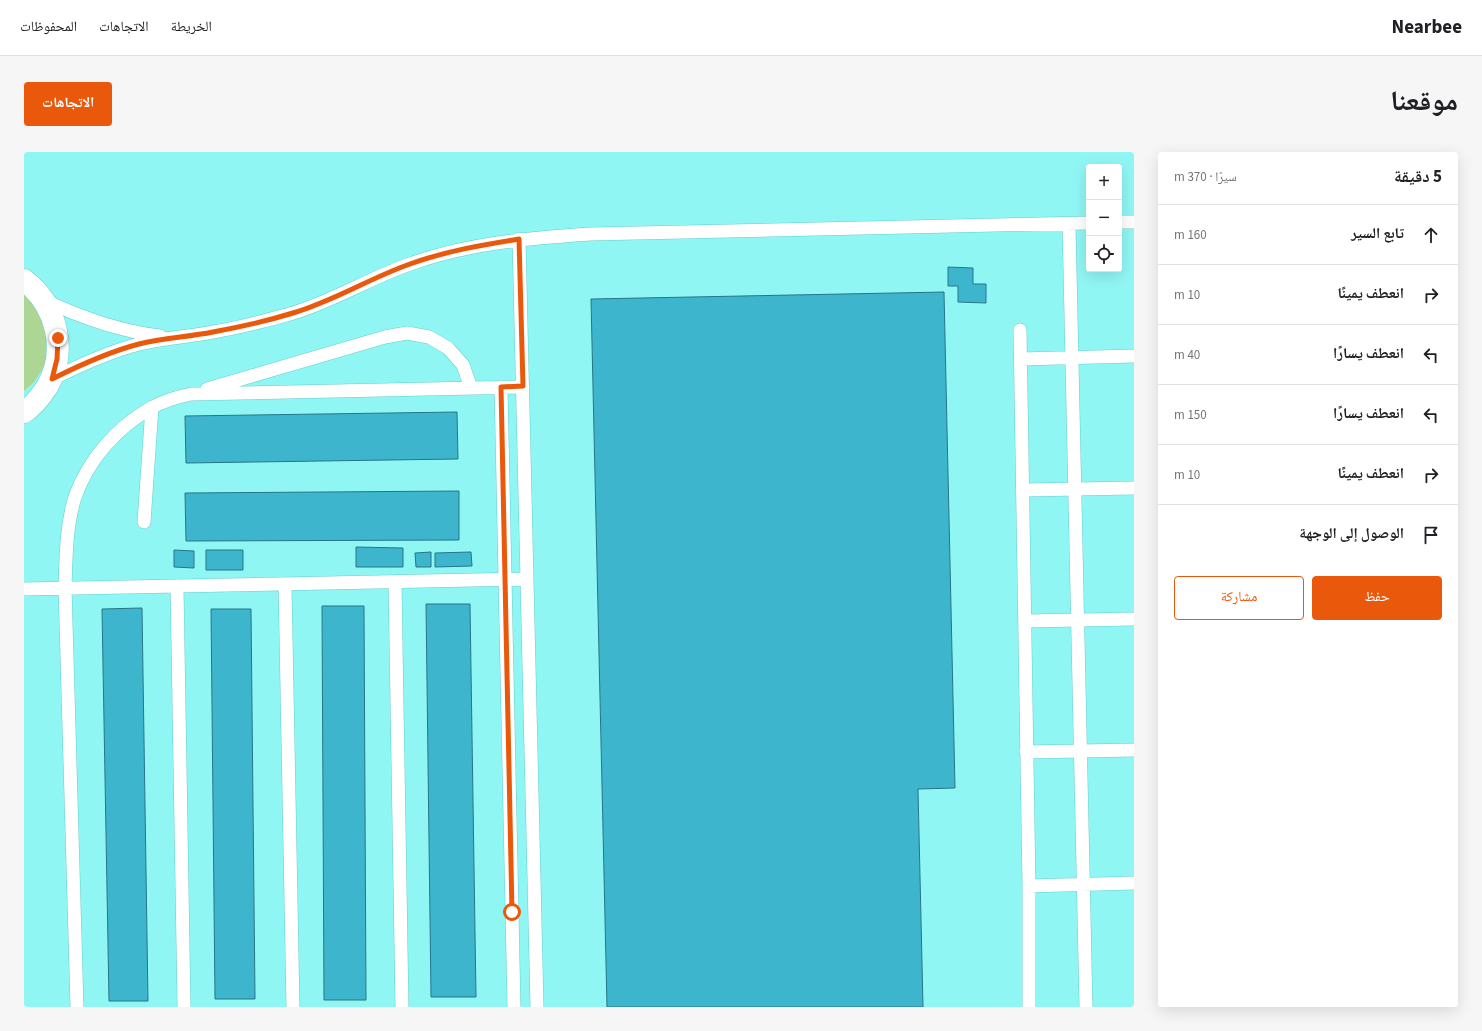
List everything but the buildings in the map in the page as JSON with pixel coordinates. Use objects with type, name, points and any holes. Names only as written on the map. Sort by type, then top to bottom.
[{"type":"street","points":[[24,280],[33,287],[44,300],[54,318],[58,338],[57,359],[52,379],[42,396],[25,414]]},
{"type":"lane","points":[[1122,222],[1134,222]]},
{"type":"lane","points":[[52,379],[109,353],[139,344],[170,337],[212,332],[254,324],[295,312],[335,297],[416,262],[445,252],[519,239],[592,234],[1086,223]]},
{"type":"lane","points":[[1069,224],[1086,1007]]},
{"type":"lane","points":[[519,239],[537,1007]]},
{"type":"lane","points":[[44,300],[74,314],[105,325],[137,333],[170,337]]},
{"type":"lane","points":[[1020,330],[1029,886],[1029,1007]]},
{"type":"lane","points":[[77,1007],[65,588],[68,531],[75,497],[89,467],[110,440],[136,418],[152,407],[173,398],[385,337],[407,333],[429,337],[448,348],[463,365],[471,388]]},
{"type":"lane","points":[[1021,358],[1134,356]]},
{"type":"lane","points":[[191,394],[523,386]]},
{"type":"lane","points":[[501,387],[514,1007]]},
{"type":"lane","points":[[144,522],[152,407]]},
{"type":"lane","points":[[1022,490],[1134,488]]},
{"type":"lane","points":[[24,589],[527,579]]},
{"type":"lane","points":[[395,582],[402,1007]]},
{"type":"lane","points":[[285,584],[293,1007]]},
{"type":"lane","points":[[177,586],[184,1007]]},
{"type":"lane","points":[[1024,621],[1134,619]]},
{"type":"lane","points":[[1026,752],[1134,750]]},
{"type":"lane","points":[[1029,886],[1134,883]]},
{"type":"green space","points":[[24,285],[45,315],[49,350],[44,367],[34,382],[24,391]]},
{"type":"route","points":[[58,338],[57,359],[52,379],[109,353],[139,344],[170,337],[212,332],[254,324],[295,312],[335,297],[409,264],[445,252],[519,239],[523,386],[501,387],[512,912]]}]
